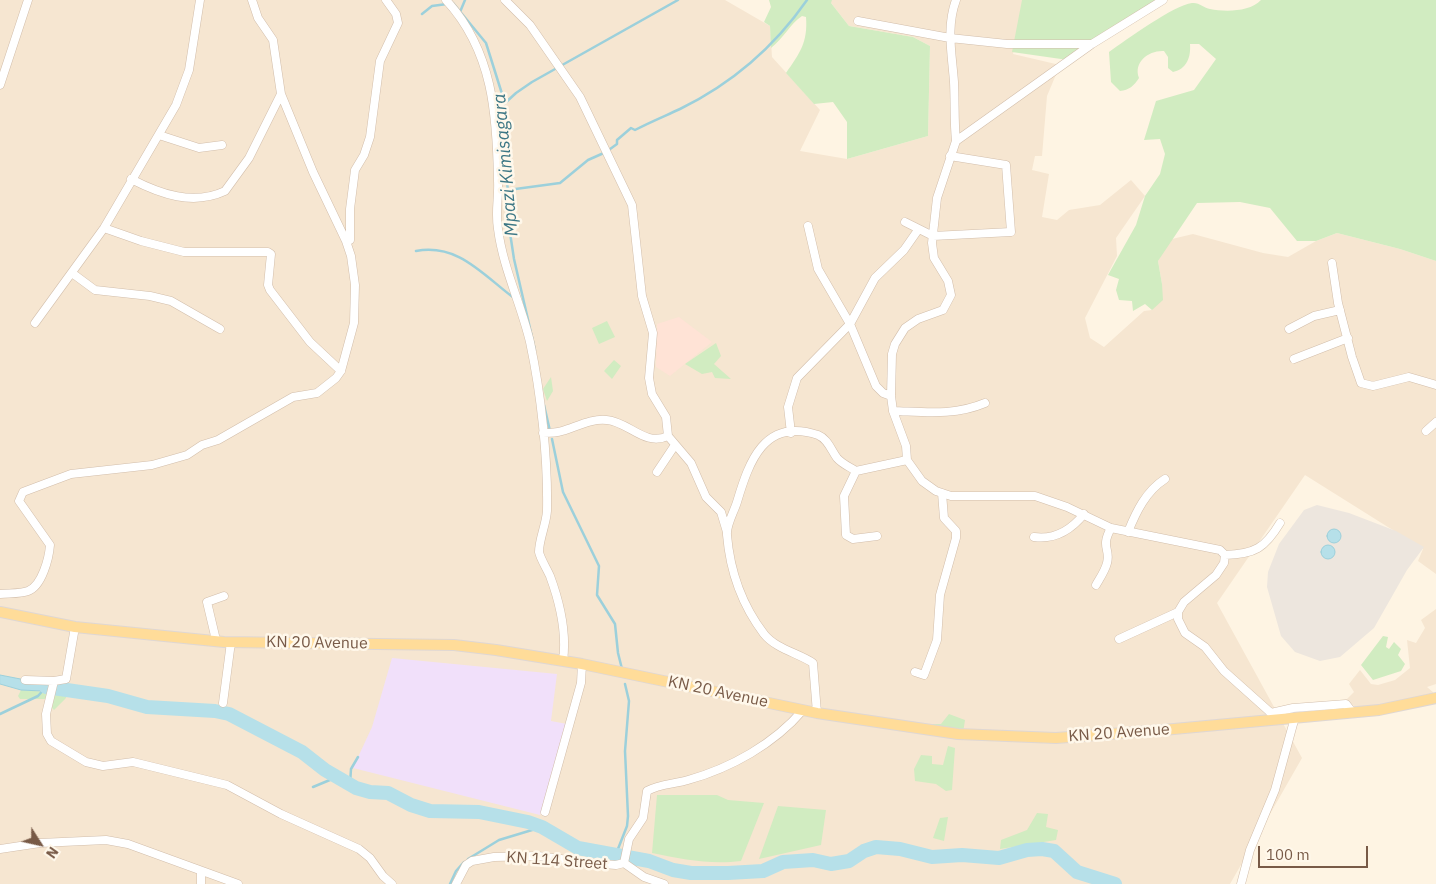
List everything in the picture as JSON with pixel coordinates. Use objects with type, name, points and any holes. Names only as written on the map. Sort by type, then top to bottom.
[{"type":"main road","name":"KN 20 Avenue","points":[[0,612],[75,627],[231,642],[454,645],[582,664],[817,713],[958,734],[1028,738],[1163,730],[1399,707],[1436,698]]},
{"type":"street","points":[[0,85],[28,0]]},
{"type":"street","points":[[35,323],[104,228],[181,96],[189,70],[200,0]]},
{"type":"street","points":[[0,594],[27,591],[34,588],[49,557],[50,545],[19,501],[23,492],[71,474],[152,465],[188,455],[202,444],[218,440],[293,397],[317,392],[336,378],[341,371],[351,340],[356,304],[356,285],[346,240],[317,180],[281,94],[272,40],[258,18],[252,0]]},
{"type":"street","points":[[346,240],[350,240],[353,178],[370,137],[380,61],[398,23],[396,14],[386,0]]},
{"type":"street","points":[[446,0],[472,38],[490,82],[496,134],[498,184],[495,212],[502,255],[530,342],[543,433],[547,510],[539,553],[550,577],[564,624],[563,661]]},
{"type":"street","points":[[505,0],[530,25],[580,97],[632,204],[636,221],[642,296],[653,334],[649,378],[652,394],[666,417],[668,436],[691,463],[706,498],[722,512],[737,586],[763,632],[786,650],[813,663],[817,713]]},
{"type":"street","points":[[956,0],[951,14],[950,38],[956,141],[937,198],[933,236],[934,258],[948,281],[951,295],[943,310],[914,321],[905,328],[895,344],[891,396],[893,412],[906,446],[907,460],[922,481],[942,493],[960,497],[1035,496],[1084,514],[1111,528],[1211,547],[1220,550],[1225,555],[1242,555],[1257,550],[1274,534],[1280,523]]},
{"type":"street","points":[[956,141],[1092,44],[1163,0]]},
{"type":"street","points":[[858,22],[950,38],[1007,44],[1092,44]]},
{"type":"street","points":[[132,179],[157,192],[170,196],[199,197],[225,192],[249,158],[281,94]]},
{"type":"street","points":[[159,135],[199,148],[222,145]]},
{"type":"street","points":[[905,222],[933,236],[1011,232],[1006,165],[950,156]]},
{"type":"street","points":[[808,226],[821,276],[850,324],[876,386],[883,393],[891,396]]},
{"type":"street","points":[[104,228],[142,242],[184,252],[268,252],[271,254],[268,285],[270,290],[310,342],[341,371]]},
{"type":"street","points":[[791,433],[788,407],[797,378],[850,324],[875,278],[904,250],[918,230]]},
{"type":"street","points":[[1332,262],[1340,310],[1361,383],[1366,386],[1373,386],[1409,377],[1434,382]]},
{"type":"street","points":[[72,273],[95,290],[150,296],[171,301],[220,328]]},
{"type":"street","points":[[1289,330],[1314,316],[1340,310]]},
{"type":"street","points":[[1294,359],[1348,338]]},
{"type":"street","points":[[893,412],[960,412],[985,404]]},
{"type":"street","points":[[543,433],[560,432],[590,422],[607,420],[622,424],[646,437],[660,440],[668,436]]},
{"type":"street","points":[[1426,431],[1436,422]]},
{"type":"street","points":[[727,532],[746,472],[754,456],[768,440],[791,433],[805,433],[823,438],[838,460],[856,471],[907,460]]},
{"type":"street","points":[[657,472],[675,445]]},
{"type":"street","points":[[856,471],[844,496],[846,535],[852,539],[877,536]]},
{"type":"street","points":[[1128,532],[1142,504],[1165,479]]},
{"type":"street","points":[[915,672],[924,676],[937,640],[940,595],[956,538],[956,531],[944,518],[942,493]]},
{"type":"street","points":[[1034,537],[1060,534],[1069,529],[1084,514]]},
{"type":"street","points":[[1096,585],[1107,564],[1108,557],[1104,544],[1111,528]]},
{"type":"street","points":[[1225,555],[1224,563],[1216,575],[1184,602],[1178,612],[1178,619],[1185,633],[1205,647],[1229,676],[1271,713],[1293,708],[1346,704],[1352,712]]},
{"type":"street","points":[[198,605],[224,596]]},
{"type":"street","points":[[207,602],[216,640]]},
{"type":"street","points":[[1118,639],[1178,612]]},
{"type":"street","points":[[25,680],[54,683],[63,681],[67,677],[75,627]]},
{"type":"street","points":[[222,703],[231,642]]},
{"type":"street","points":[[545,812],[581,683],[582,664]]},
{"type":"street","points":[[54,683],[46,714],[49,738],[86,762],[103,766],[133,762],[227,785],[289,818],[359,849],[370,858],[383,876],[392,884]]},
{"type":"street","name":"KN 114 Street","points":[[456,884],[466,865],[472,861],[494,856],[538,856],[616,865],[624,863],[625,852],[633,830],[643,818],[647,791],[696,778],[746,756],[779,733],[803,710]]},
{"type":"street","points":[[1240,884],[1250,850],[1275,790],[1295,717]]},
{"type":"street","points":[[0,848],[40,843],[106,840],[128,844],[238,884]]},
{"type":"street","points":[[624,863],[644,877],[664,884]]},
{"type":"street","points":[[201,871],[201,884]]},
{"type":"shaded area","points":[[0,0],[725,0],[770,26],[772,57],[820,110],[800,151],[847,159],[928,136],[930,46],[913,37],[849,26],[831,3],[831,0],[1027,0],[1013,54],[1060,65],[1047,96],[1042,156],[1035,156],[1032,170],[1049,174],[1042,217],[1057,220],[1069,210],[1100,205],[1131,180],[1145,196],[1116,238],[1117,256],[1085,318],[1090,338],[1104,347],[1144,311],[1152,310],[1162,284],[1158,261],[1162,250],[1172,239],[1193,234],[1263,253],[1288,257],[1316,241],[1337,233],[1400,249],[1436,261],[1436,574],[1418,561],[1423,549],[1305,475],[1217,603],[1302,758],[1230,884],[0,884]]},
{"type":"shaded area","points":[[679,317],[712,342],[670,376],[656,367],[657,324]]},
{"type":"shaded area","points":[[1317,505],[1349,513],[1396,531],[1424,547],[1407,570],[1374,628],[1340,657],[1320,661],[1295,652],[1281,636],[1267,587],[1268,572],[1279,544],[1304,510]]},
{"type":"shaded area","points":[[1436,609],[1436,684],[1427,687],[1434,693],[1359,710],[1346,700],[1354,692],[1349,684],[1360,670],[1371,684],[1378,685],[1395,680],[1410,668],[1407,640],[1416,643],[1425,628],[1421,620]]},
{"type":"shaded area","points":[[392,658],[557,674],[551,721],[567,724],[540,815],[353,768],[372,727]]},
{"type":"green space","points":[[769,0],[832,0],[831,3],[849,26],[913,37],[930,46],[928,136],[847,159],[847,122],[833,102],[814,104],[786,73],[802,47],[806,33],[806,17],[802,16],[798,19],[771,48],[770,26],[764,22],[771,7]]},
{"type":"green space","points":[[1022,0],[1159,0],[1068,60],[1012,52]]},
{"type":"green space","points":[[1261,0],[1436,0],[1436,261],[1400,249],[1337,233],[1316,241],[1297,241],[1270,208],[1240,202],[1197,203],[1158,261],[1163,300],[1152,310],[1145,304],[1133,311],[1132,301],[1119,300],[1116,290],[1119,279],[1108,275],[1136,225],[1145,196],[1160,174],[1165,154],[1160,139],[1144,140],[1156,101],[1194,90],[1216,59],[1199,44],[1190,44],[1187,62],[1182,68],[1173,72],[1168,68],[1168,57],[1164,51],[1158,51],[1148,55],[1140,62],[1138,67],[1139,78],[1129,89],[1120,91],[1111,82],[1109,52],[1150,24],[1184,5],[1195,3],[1210,9],[1230,11],[1250,7]]},
{"type":"green space","points":[[607,321],[615,337],[599,344],[592,328]]},
{"type":"green space","points":[[716,343],[721,356],[714,364],[731,379],[715,378],[712,372],[702,374],[685,364]]},
{"type":"green space","points":[[614,360],[621,366],[612,379],[604,371]]},
{"type":"green space","points":[[551,377],[553,391],[547,401],[543,389]]},
{"type":"green space","points":[[1383,636],[1388,637],[1386,647],[1389,649],[1394,642],[1401,649],[1398,655],[1405,664],[1401,671],[1373,680],[1361,665]]},
{"type":"green space","points":[[21,690],[48,692],[47,699],[20,699],[18,696]]},
{"type":"green space","points":[[64,692],[67,694],[66,698],[54,710],[52,708],[54,693]]},
{"type":"green space","points":[[949,714],[965,720],[963,733],[931,729],[930,724],[941,724]]},
{"type":"green space","points":[[948,746],[955,748],[952,790],[946,791],[936,784],[915,781],[914,769],[921,755],[932,756],[932,764],[943,765]]},
{"type":"green space","points":[[657,795],[717,795],[728,800],[764,803],[741,861],[707,862],[652,853]]},
{"type":"green space","points":[[778,806],[826,810],[821,845],[759,859]]},
{"type":"green space","points":[[1037,813],[1048,814],[1046,827],[1058,830],[1056,840],[1000,849],[1001,840],[1027,830]]},
{"type":"green space","points":[[948,817],[944,841],[933,838],[940,818]]},
{"type":"water","points":[[1334,529],[1339,531],[1341,536],[1339,541],[1334,543],[1329,541],[1327,536],[1329,531]]},
{"type":"water","points":[[1328,545],[1333,547],[1335,552],[1333,557],[1328,559],[1323,557],[1321,552],[1323,547]]},
{"type":"water","points":[[0,675],[46,684],[42,691],[21,690],[0,684]]},
{"type":"waterway","points":[[460,12],[465,0]]},
{"type":"waterway","points":[[504,104],[532,82],[678,0]]},
{"type":"waterway","points":[[508,190],[560,183],[588,160],[606,152],[617,144],[617,140],[631,128],[635,130],[680,109],[717,88],[766,48],[781,33],[807,0]]},
{"type":"waterway","name":"Mpazi Kimisagara","points":[[453,3],[486,43],[503,97],[508,159],[507,213],[514,259],[535,350]]},
{"type":"waterway","points":[[422,14],[432,6],[447,4]]},
{"type":"waterway","points":[[416,251],[431,250],[457,256],[480,271],[514,298]]},
{"type":"waterway","name":"Mpazi Kimisagara","points":[[544,405],[550,431]]},
{"type":"waterway","name":"Mpazi Kimisagara","points":[[552,439],[563,492],[599,566],[597,595],[615,624],[622,669]]},
{"type":"waterway","name":"Mpazi Kimisagara","points":[[616,854],[627,826],[628,816],[625,751],[629,701],[625,684]]},
{"type":"waterway","points":[[0,714],[38,696],[46,687]]},
{"type":"waterway","points":[[46,687],[108,696],[147,707],[215,711],[229,714],[302,752],[325,770],[356,788],[370,792],[388,793],[411,805],[430,811],[479,812],[528,822],[542,827],[578,848],[649,861],[673,870],[691,873],[728,873],[763,871],[783,862],[813,860],[831,864],[849,861],[864,851],[876,847],[900,849],[932,857],[962,855],[999,858],[1027,850],[1042,849],[1054,851],[1077,872],[1115,884]]},
{"type":"waterway","points":[[350,784],[351,769],[358,757]]},
{"type":"waterway","points":[[313,787],[337,777]]},
{"type":"waterway","points":[[468,859],[499,840],[542,827]]},
{"type":"waterway","points":[[450,884],[456,871],[464,862]]},
{"type":"waterway","points":[[1095,884],[1103,881]]}]
